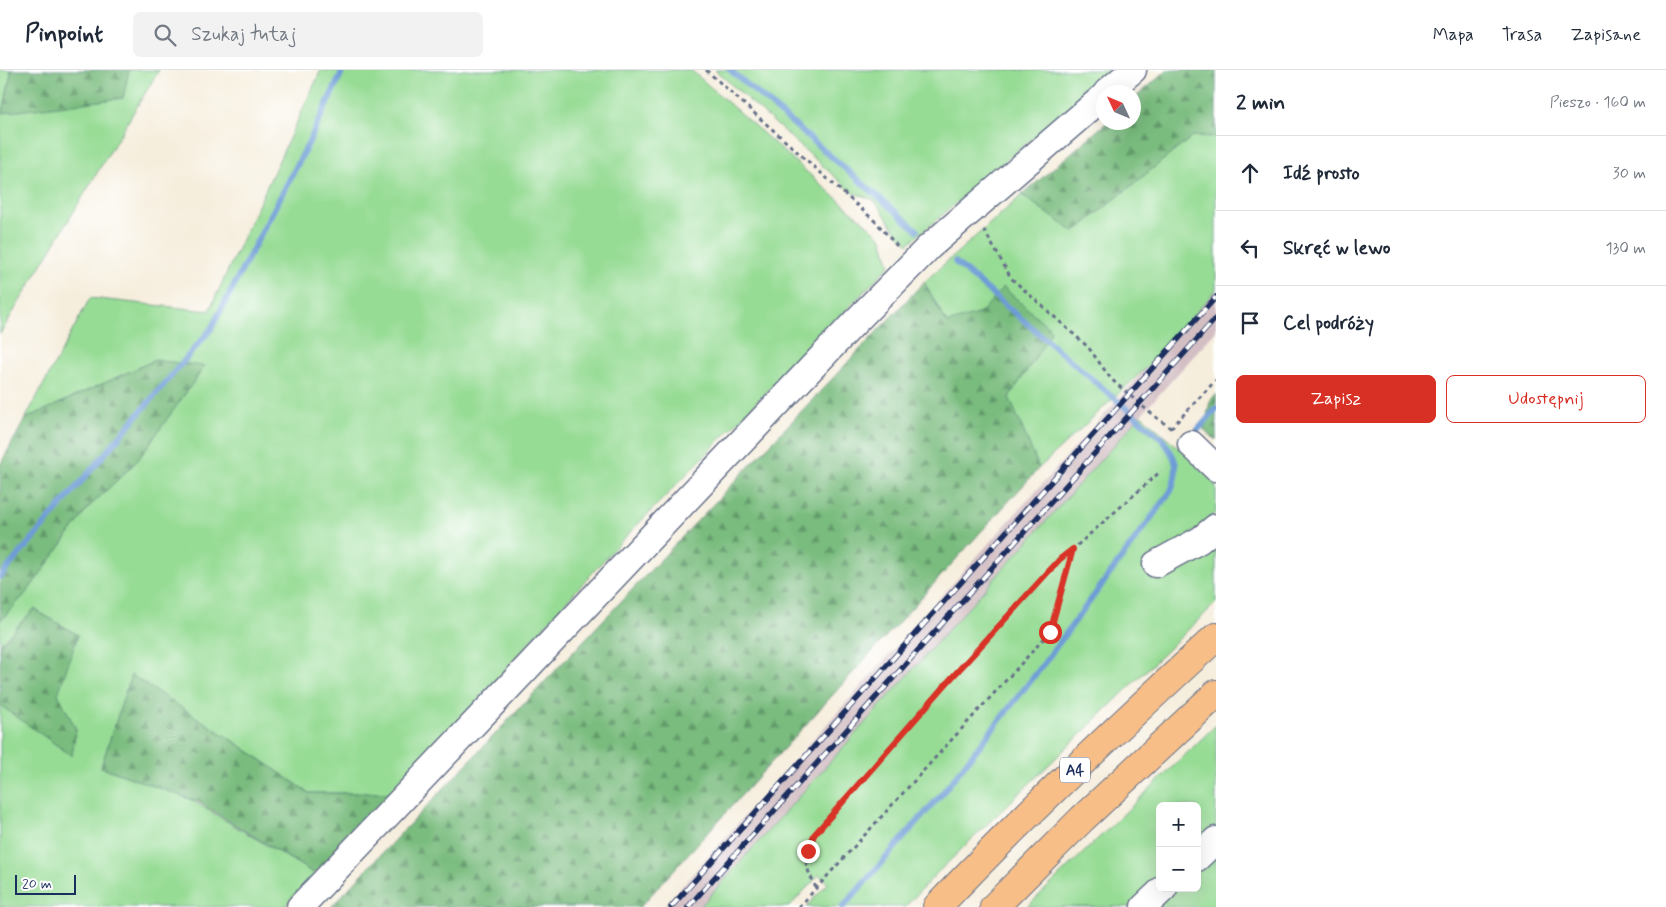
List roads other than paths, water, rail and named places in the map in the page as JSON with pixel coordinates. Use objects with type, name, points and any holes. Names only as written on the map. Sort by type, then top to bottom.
[{"type":"highway","name":"A4","points":[[937,907],[1031,812],[1216,637]]},
{"type":"highway","name":"A4","points":[[994,907],[1082,819],[1216,694]]},
{"type":"street","points":[[1115,85],[1133,70]]},
{"type":"street","points":[[300,907],[820,358],[912,264],[971,210],[1096,103]]},
{"type":"street","points":[[1181,436],[1216,468]]},
{"type":"street","points":[[1156,564],[1200,540],[1216,527]]},
{"type":"street","points":[[1201,854],[1216,840]]},
{"type":"street","points":[[1144,907],[1160,892]]},
{"type":"waterway","points":[[0,577],[211,329],[306,148],[343,70]]},
{"type":"waterway","points":[[730,70],[917,230]]},
{"type":"waterway","points":[[843,907],[940,796],[1039,670],[1171,491],[1174,482],[1176,469],[1174,457],[1161,438],[955,262]]},
{"type":"waterway","points":[[1196,432],[1216,409]]},
{"type":"railway","points":[[671,907],[1216,297]]},
{"type":"railway","points":[[688,907],[1216,318]]}]
